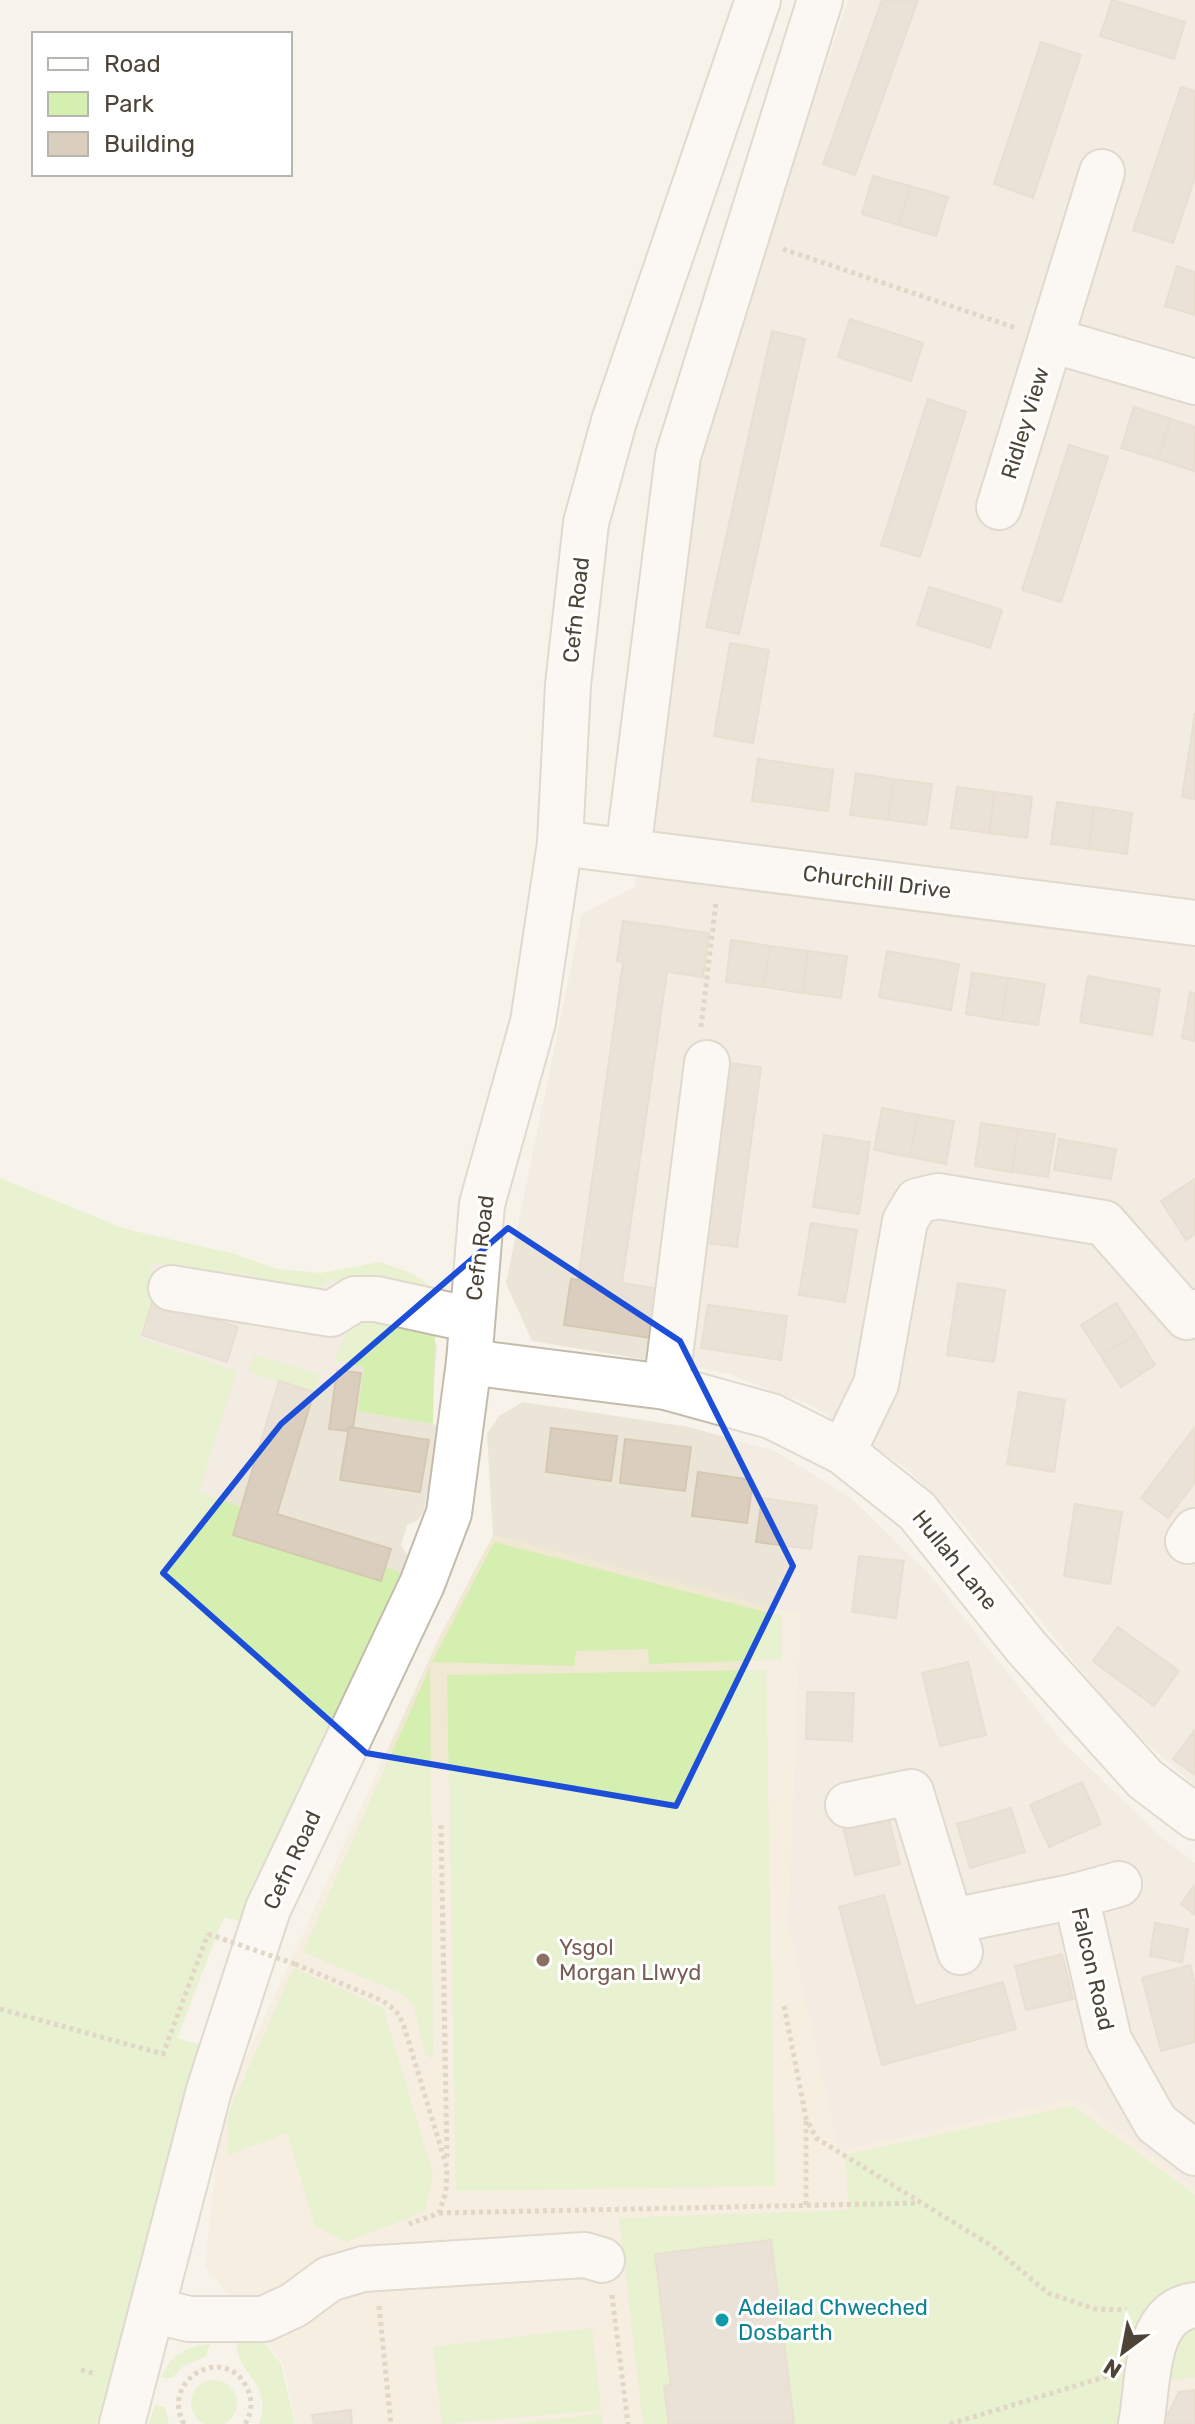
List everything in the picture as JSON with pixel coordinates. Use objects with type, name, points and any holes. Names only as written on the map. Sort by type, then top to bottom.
[{"type":"street","name":"Cefn Road","points":[[122,2424],[209,2090],[268,1909],[422,1584],[449,1513],[470,1341],[482,1204],[533,1022],[560,843],[568,685],[586,523],[614,421],[758,0]]},
{"type":"street","points":[[628,851],[678,456],[820,0]]},
{"type":"street","name":"Ridley View","points":[[999,507],[1102,172]]},
{"type":"street","name":"Ridley View","points":[[1051,340],[1195,382]]},
{"type":"street","name":"Churchill Drive","points":[[560,843],[1195,923]]},
{"type":"street","points":[[666,1387],[707,1063]]},
{"type":"street","points":[[843,1452],[876,1384],[905,1221],[917,1201],[938,1196],[1104,1223],[1192,1319]]},
{"type":"street","name":"Hullah Lane","points":[[171,1288],[331,1314],[355,1299],[376,1299],[470,1341],[666,1387],[771,1416],[843,1452],[917,1511],[1026,1647],[1145,1779],[1195,1817]]},
{"type":"street","name":"Falcon Road","points":[[848,1805],[911,1792],[956,1936],[1119,1884]]},
{"type":"street","name":"Falcon Road","points":[[1076,1896],[1109,2040],[1156,2123],[1195,2153]]},
{"type":"street","points":[[152,2310],[189,2319],[264,2319],[294,2305],[329,2279],[375,2268],[585,2255],[602,2260]]},
{"type":"street","points":[[1141,2424],[1152,2345],[1164,2322],[1190,2306]]},
{"type":"path","points":[[744,236],[1051,340]]},
{"type":"path","points":[[707,1063],[700,1032],[721,863]]},
{"type":"path","points":[[439,2213],[446,2192],[447,2168],[441,1825]]},
{"type":"path","points":[[0,2009],[163,2054],[208,1934],[295,1964],[383,2001],[396,2011],[447,2168]]},
{"type":"path","points":[[784,2006],[806,2118],[806,2205]]},
{"type":"path","points":[[806,2118],[816,2138],[832,2150],[992,2246],[1048,2293],[1071,2303],[1114,2311],[1190,2306]]},
{"type":"path","points":[[391,2424],[375,2268],[376,2241],[388,2232],[439,2213],[921,2203]]},
{"type":"path","points":[[602,2260],[610,2276],[628,2424]]},
{"type":"path","points":[[184,2424],[178,2410],[182,2386],[189,2376],[212,2367],[225,2368],[245,2383],[252,2407],[245,2424]]},
{"type":"path","points":[[950,2424],[1116,2374],[1149,2374]]},
{"type":"highlighted area","points":[[508,1228],[680,1341],[793,1566],[676,1806],[366,1753],[163,1573],[281,1424]]},
{"type":"shaded area","points":[[848,0],[1195,0],[1195,1786],[1123,1722],[956,1517],[907,1469],[813,1406],[726,1373],[532,1341],[506,1283],[582,914],[635,887],[662,750],[695,455]]},
{"type":"shaded area","points":[[143,1251],[276,1269],[418,1299],[437,1346],[432,1404],[433,1424],[438,1426],[440,1437],[423,1513],[418,1520],[407,1525],[401,1545],[408,1556],[407,1565],[371,1612],[33,1477]]},
{"type":"shaded area","points":[[523,1402],[689,1427],[775,1451],[850,1497],[928,1573],[1062,1741],[1161,1837],[1195,1863],[1195,2188],[1076,2098],[839,2151],[788,1924],[800,1616],[493,1535],[487,1434],[499,1416]]},
{"type":"shaded area","name":"Ysgol Morgan Llwyd","points":[[493,1535],[801,1615],[788,1924],[839,2151],[1076,2098],[1195,2188],[1195,2424],[296,2424],[283,2363],[205,2266],[221,2112],[438,1640]]},
{"type":"green space","points":[[0,1178],[125,1229],[235,1254],[276,1269],[321,1273],[380,1262],[411,1273],[437,1290],[418,1299],[330,1280],[320,1288],[311,1305],[246,1297],[251,1275],[150,1263],[153,1300],[139,1339],[236,1371],[199,1492],[241,1507],[233,1535],[385,1567],[399,1572],[402,1585],[300,1803],[239,1921],[224,1917],[177,2038],[207,2047],[97,2424],[0,2424]]},
{"type":"green space","points":[[371,1311],[435,1334],[433,1424],[358,1411],[364,1367],[335,1361],[348,1332]]},
{"type":"green space","points":[[254,1355],[320,1375],[314,1392],[249,1372]]},
{"type":"green space","points":[[494,1542],[782,1616],[782,1660],[649,1664],[648,1649],[576,1651],[574,1666],[432,1662]]},
{"type":"green space","points":[[430,1667],[433,2059],[425,2054],[414,2007],[403,1994],[303,1952]]},
{"type":"green space","points":[[766,1670],[775,2186],[456,2191],[447,1675]]},
{"type":"green space","points":[[294,1968],[383,2008],[433,2174],[425,2211],[346,2242],[315,2226],[287,2133],[228,2155],[228,2114]]},
{"type":"green space","points":[[1073,2106],[1195,2195],[1195,2377],[1137,2385],[1129,2424],[643,2424],[619,2218],[849,2210],[845,2155]]},
{"type":"green space","points":[[592,2328],[601,2410],[442,2424],[433,2347]]},
{"type":"green space","points":[[260,2337],[281,2364],[295,2424],[259,2424],[262,2398],[241,2362],[237,2342]]},
{"type":"green space","points":[[210,2344],[206,2356],[182,2367],[172,2378],[161,2378],[169,2363],[180,2353]]},
{"type":"green space","points":[[205,2382],[223,2382],[235,2394],[235,2412],[223,2424],[205,2424],[193,2412],[193,2394]]},
{"type":"green space","points":[[155,2405],[165,2407],[169,2424],[149,2424]]},
{"type":"green space","points":[[601,2414],[603,2424],[512,2424]]},
{"type":"building","points":[[882,0],[918,0],[855,175],[823,164]]},
{"type":"building","points":[[1112,0],[1185,22],[1174,59],[1100,36]]},
{"type":"building","points":[[1041,42],[1081,55],[1033,198],[994,184]]},
{"type":"building","points":[[1181,87],[1195,91],[1195,177],[1173,243],[1133,230]]},
{"type":"building","points":[[873,176],[910,186],[899,225],[862,214]]},
{"type":"building","points":[[910,186],[948,197],[936,236],[899,225]]},
{"type":"building","points":[[1177,266],[1195,272],[1195,315],[1165,306]]},
{"type":"building","points":[[850,319],[923,343],[911,381],[838,357]]},
{"type":"building","points":[[772,331],[805,339],[739,634],[706,627]]},
{"type":"building","points":[[928,399],[966,412],[920,557],[881,545]]},
{"type":"building","points":[[1134,407],[1171,419],[1158,459],[1121,448]]},
{"type":"building","points":[[1171,419],[1195,427],[1194,471],[1158,459]]},
{"type":"building","points":[[1069,445],[1108,457],[1061,602],[1022,590]]},
{"type":"building","points":[[929,587],[1002,610],[990,648],[917,625]]},
{"type":"building","points":[[730,643],[769,650],[753,743],[714,736]]},
{"type":"building","points":[[1195,713],[1195,799],[1182,797]]},
{"type":"building","points":[[758,759],[833,770],[828,811],[752,801]]},
{"type":"building","points":[[856,773],[894,779],[888,820],[850,815]]},
{"type":"building","points":[[894,779],[932,784],[926,825],[888,820]]},
{"type":"building","points":[[957,787],[995,792],[989,833],[951,828]]},
{"type":"building","points":[[995,792],[1032,797],[1027,838],[989,833]]},
{"type":"building","points":[[1057,802],[1094,807],[1089,849],[1051,844]]},
{"type":"building","points":[[1094,807],[1132,813],[1127,854],[1089,849]]},
{"type":"building","points":[[623,921],[709,933],[703,977],[667,972],[622,1283],[659,1289],[652,1338],[564,1325],[571,1279],[578,1280],[623,962],[617,961]]},
{"type":"building","points":[[731,940],[770,946],[764,987],[726,982]]},
{"type":"building","points":[[770,946],[808,951],[803,993],[764,987]]},
{"type":"building","points":[[808,951],[847,956],[841,998],[803,993]]},
{"type":"building","points":[[887,951],[959,964],[951,1010],[879,997]]},
{"type":"building","points":[[972,973],[1008,978],[1002,1020],[966,1014]]},
{"type":"building","points":[[1088,976],[1160,989],[1152,1035],[1080,1022]]},
{"type":"building","points":[[1008,978],[1045,984],[1038,1025],[1002,1020]]},
{"type":"building","points":[[1190,992],[1195,993],[1195,1041],[1182,1038]]},
{"type":"building","points":[[729,1063],[761,1067],[737,1247],[705,1243]]},
{"type":"building","points":[[882,1108],[918,1115],[910,1157],[874,1150]]},
{"type":"building","points":[[918,1115],[954,1121],[946,1164],[910,1157]]},
{"type":"building","points":[[981,1123],[1018,1129],[1012,1172],[975,1166]]},
{"type":"building","points":[[1018,1129],[1055,1134],[1048,1177],[1012,1172]]},
{"type":"building","points":[[824,1135],[870,1142],[859,1214],[813,1207]]},
{"type":"building","points":[[1059,1139],[1116,1149],[1111,1179],[1054,1170]]},
{"type":"building","points":[[1195,1179],[1195,1234],[1186,1240],[1161,1201]]},
{"type":"building","points":[[811,1223],[857,1230],[845,1302],[799,1295]]},
{"type":"building","points":[[958,1283],[1005,1290],[994,1362],[947,1355]]},
{"type":"building","points":[[153,1300],[238,1327],[227,1362],[142,1335]]},
{"type":"building","points":[[1116,1303],[1136,1334],[1101,1356],[1081,1325]]},
{"type":"building","points":[[708,1305],[787,1316],[781,1360],[701,1348]]},
{"type":"building","points":[[1136,1334],[1155,1365],[1121,1387],[1101,1356]]},
{"type":"building","points":[[337,1370],[361,1373],[353,1428],[349,1427],[348,1431],[329,1429]]},
{"type":"building","points":[[279,1381],[314,1392],[277,1514],[391,1549],[381,1581],[233,1535]]},
{"type":"building","points":[[1019,1392],[1065,1400],[1054,1472],[1007,1464]]},
{"type":"building","points":[[349,1427],[429,1440],[420,1492],[340,1480]]},
{"type":"building","points":[[1195,1427],[1195,1482],[1168,1518],[1141,1498]]},
{"type":"building","points":[[551,1428],[617,1436],[611,1481],[546,1472]]},
{"type":"building","points":[[625,1439],[691,1447],[685,1491],[620,1483]]},
{"type":"building","points":[[698,1472],[753,1480],[747,1523],[692,1516]]},
{"type":"building","points":[[762,1498],[817,1506],[811,1549],[756,1542]]},
{"type":"building","points":[[1075,1504],[1122,1512],[1110,1584],[1064,1576]]},
{"type":"building","points":[[859,1556],[904,1561],[896,1618],[852,1612]]},
{"type":"building","points":[[1118,1627],[1179,1671],[1154,1706],[1093,1661]]},
{"type":"building","points":[[968,1662],[986,1735],[940,1746],[922,1673]]},
{"type":"building","points":[[807,1692],[854,1693],[852,1741],[806,1739]]},
{"type":"building","points":[[1195,1730],[1195,1775],[1173,1759]]},
{"type":"building","points":[[1082,1782],[1101,1824],[1049,1847],[1030,1805]]},
{"type":"building","points":[[1011,1808],[1025,1852],[970,1868],[957,1824]]},
{"type":"building","points":[[888,1816],[900,1864],[855,1875],[843,1827]]},
{"type":"building","points":[[1195,1885],[1195,1915],[1181,1904]]},
{"type":"building","points":[[884,1895],[915,2006],[1003,1982],[1016,2029],[882,2065],[839,1907]]},
{"type":"building","points":[[1155,1923],[1188,1929],[1182,1962],[1150,1956]]},
{"type":"building","points":[[1062,1954],[1073,1999],[1026,2010],[1015,1966]]},
{"type":"building","points":[[1190,1965],[1195,1985],[1195,2042],[1161,2051],[1142,1978]]},
{"type":"building","name":"Adeilad Chweched Dosbarth","points":[[771,2240],[794,2424],[669,2424],[664,2386],[671,2385],[655,2254]]},
{"type":"building","points":[[1195,2390],[1195,2424],[1163,2424],[1179,2392]]},
{"type":"building","points":[[351,2410],[352,2424],[314,2424],[312,2415]]},
{"type":"place","name":"Ysgol Morgan Llwyd","points":[[543,1960]]},
{"type":"place","name":"Adeilad Chweched Dosbarth","points":[[722,2320]]}]
